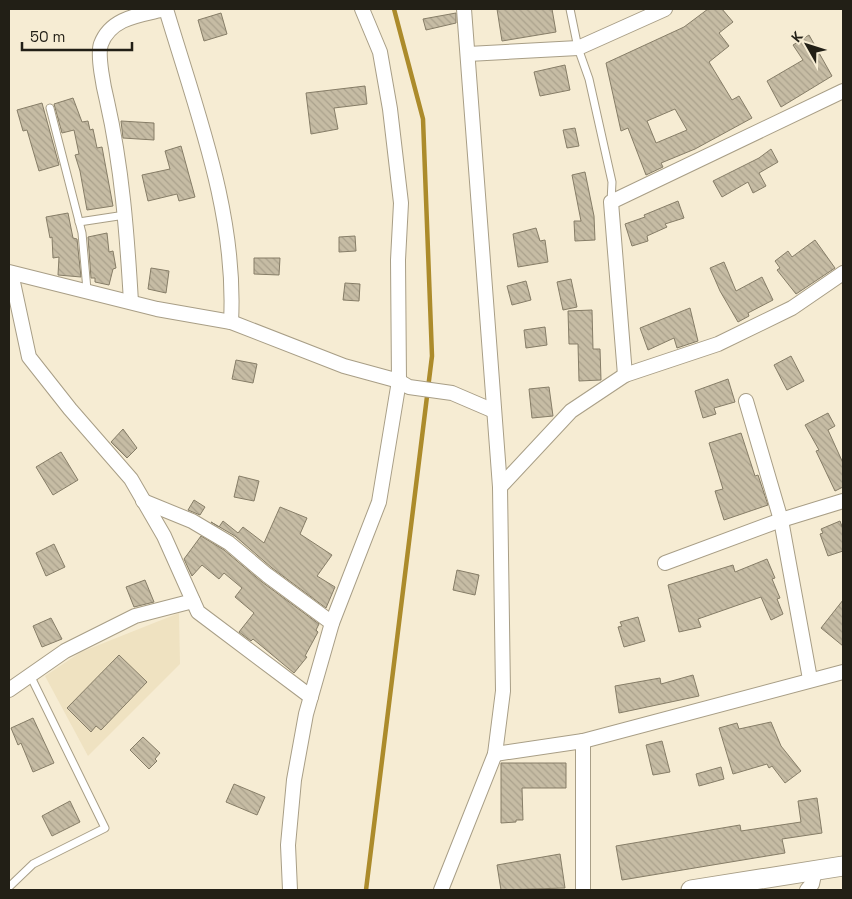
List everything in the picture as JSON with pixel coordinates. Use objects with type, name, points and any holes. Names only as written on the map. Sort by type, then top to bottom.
[{"type":"street","points":[[131,302],[126,215],[105,94],[100,45],[111,28],[121,21],[165,9],[217,181],[232,294],[231,322]]},
{"type":"street","points":[[290,890],[292,884],[288,845],[294,780],[311,697],[332,623],[379,502],[404,384],[398,260],[401,203],[390,109],[380,52],[362,9]]},
{"type":"street","points":[[441,890],[495,754],[503,691],[500,487],[464,9]]},
{"type":"street","points":[[468,54],[578,48],[666,9]]},
{"type":"street","points":[[625,375],[611,202],[843,91]]},
{"type":"street","points":[[311,697],[198,612],[164,536],[131,479],[70,409],[29,356],[10,272],[157,309],[231,322],[344,366],[404,384],[452,393],[494,411]]},
{"type":"street","points":[[500,487],[571,411],[625,375],[718,344],[792,308],[843,273]]},
{"type":"street","points":[[746,401],[781,520],[810,679]]},
{"type":"street","points":[[143,501],[192,521],[229,543],[275,582],[332,623]]},
{"type":"street","points":[[665,563],[781,520],[843,501]]},
{"type":"street","points":[[9,690],[65,651],[135,616],[193,601]]},
{"type":"street","points":[[495,754],[583,741],[810,679],[843,672]]},
{"type":"street","points":[[583,741],[583,890]]},
{"type":"street","points":[[691,890],[843,866]]},
{"type":"street","points":[[807,890],[812,884],[814,870]]},
{"type":"lane","points":[[570,9],[578,48],[589,79],[612,182],[611,202]]},
{"type":"lane","points":[[50,108],[82,232],[87,290]]},
{"type":"lane","points":[[79,222],[126,215]]},
{"type":"lane","points":[[9,887],[33,864],[105,828],[30,675]]},
{"type":"shaded area","points":[[179,613],[180,664],[88,756],[45,676],[81,652]]},
{"type":"building","points":[[497,9],[552,9],[556,32],[502,41]]},
{"type":"building","points":[[708,9],[722,9],[733,22],[719,33],[729,46],[709,62],[732,100],[739,96],[752,118],[695,149],[661,163],[663,167],[646,175],[628,128],[621,131],[606,63],[684,27]],"holes":[[[675,109],[687,130],[656,143],[647,121]]]},
{"type":"building","points":[[221,13],[227,34],[204,41],[198,20]]},
{"type":"building","points":[[456,13],[456,23],[426,30],[423,19]]},
{"type":"building","points":[[809,35],[832,76],[781,107],[767,81],[803,60],[793,45]]},
{"type":"building","points":[[565,65],[570,90],[540,96],[534,72]]},
{"type":"building","points":[[365,86],[367,104],[334,108],[338,129],[311,134],[306,93]]},
{"type":"building","points":[[73,98],[82,122],[88,121],[90,130],[93,129],[97,148],[102,147],[113,206],[87,210],[75,155],[79,154],[74,130],[62,133],[54,104]]},
{"type":"building","points":[[42,103],[59,165],[39,171],[27,130],[23,131],[17,110]]},
{"type":"building","points":[[121,121],[154,123],[154,140],[123,138]]},
{"type":"building","points":[[575,128],[579,146],[567,148],[563,130]]},
{"type":"building","points":[[181,146],[195,197],[179,201],[177,194],[148,201],[142,175],[170,169],[165,151]]},
{"type":"building","points":[[771,149],[778,162],[759,173],[766,186],[753,193],[748,182],[722,197],[713,181],[759,158]]},
{"type":"building","points":[[585,172],[594,216],[595,240],[575,241],[574,221],[581,221],[572,175]]},
{"type":"building","points":[[678,201],[684,218],[665,224],[667,227],[647,236],[648,241],[632,246],[625,224],[645,217],[644,215]]},
{"type":"building","points":[[68,213],[73,238],[77,239],[81,277],[58,275],[59,257],[53,258],[52,237],[50,238],[46,217]]},
{"type":"building","points":[[536,228],[540,241],[545,240],[548,262],[518,267],[513,234]]},
{"type":"building","points":[[107,233],[109,252],[113,251],[116,268],[113,269],[109,285],[95,282],[95,278],[91,278],[88,237]]},
{"type":"building","points":[[355,236],[356,251],[339,252],[339,237]]},
{"type":"building","points":[[815,240],[835,268],[796,294],[777,270],[780,268],[775,261],[788,251],[792,257]]},
{"type":"building","points":[[254,258],[280,258],[279,275],[254,274]]},
{"type":"building","points":[[724,262],[736,291],[762,277],[773,300],[748,313],[749,316],[738,322],[720,291],[710,268]]},
{"type":"building","points":[[151,268],[169,271],[166,293],[148,289]]},
{"type":"building","points":[[571,279],[577,307],[563,310],[557,282]]},
{"type":"building","points":[[526,281],[531,300],[512,305],[507,286]]},
{"type":"building","points":[[345,283],[360,284],[359,301],[343,300]]},
{"type":"building","points":[[690,308],[698,341],[677,348],[674,338],[648,350],[640,328]]},
{"type":"building","points":[[592,310],[593,349],[600,349],[601,380],[579,381],[578,344],[569,344],[568,311]]},
{"type":"building","points":[[545,327],[547,345],[526,348],[524,330]]},
{"type":"building","points":[[791,356],[804,381],[787,390],[774,365]]},
{"type":"building","points":[[236,360],[257,364],[253,383],[232,379]]},
{"type":"building","points":[[728,379],[735,402],[714,408],[716,414],[703,418],[695,391]]},
{"type":"building","points":[[549,387],[553,416],[532,418],[529,389]]},
{"type":"building","points":[[828,413],[835,426],[828,430],[843,463],[843,487],[835,491],[816,451],[819,450],[805,425]]},
{"type":"building","points":[[123,429],[137,448],[127,458],[111,442]]},
{"type":"building","points":[[741,433],[755,476],[758,475],[768,505],[724,520],[715,491],[723,489],[709,443]]},
{"type":"building","points":[[61,452],[78,480],[53,495],[36,467]]},
{"type":"building","points":[[239,476],[259,481],[254,501],[234,497]]},
{"type":"building","points":[[194,500],[205,507],[200,515],[188,510]]},
{"type":"building","points":[[280,507],[307,518],[300,534],[332,555],[317,576],[335,587],[326,608],[272,568],[235,536],[219,527],[223,521],[238,533],[243,527],[264,543]]},
{"type":"building","points":[[840,521],[843,529],[843,551],[828,556],[820,534],[823,533],[821,529]]},
{"type":"building","points":[[201,536],[224,550],[262,582],[319,624],[316,630],[318,632],[305,656],[307,657],[294,673],[253,639],[251,641],[239,632],[254,613],[235,597],[242,588],[224,573],[219,579],[202,565],[192,576],[184,559]]},
{"type":"building","points":[[54,544],[65,567],[46,576],[36,553]]},
{"type":"building","points":[[767,559],[775,578],[772,579],[780,598],[777,599],[783,614],[771,620],[761,597],[698,619],[701,627],[679,632],[668,585],[733,565],[735,572]]},
{"type":"building","points":[[457,570],[479,575],[475,595],[453,590]]},
{"type":"building","points":[[145,580],[154,602],[134,607],[126,587]]},
{"type":"building","points":[[843,600],[843,646],[821,628]]},
{"type":"building","points":[[638,617],[645,641],[624,647],[618,627],[622,626],[620,622]]},
{"type":"building","points":[[51,618],[62,639],[42,647],[33,626]]},
{"type":"building","points":[[119,655],[147,682],[101,730],[96,726],[91,732],[67,708]]},
{"type":"building","points":[[693,675],[699,696],[619,713],[615,686],[660,678],[661,684]]},
{"type":"building","points":[[33,718],[54,763],[33,772],[21,743],[18,745],[11,728]]},
{"type":"building","points":[[771,722],[781,746],[801,771],[785,783],[772,766],[769,768],[767,764],[733,774],[719,728],[737,723],[739,729]]},
{"type":"building","points":[[143,737],[160,753],[155,759],[157,761],[149,769],[130,750]]},
{"type":"building","points":[[662,741],[670,772],[653,775],[646,745]]},
{"type":"building","points":[[501,763],[566,763],[566,788],[522,788],[523,820],[501,823]]},
{"type":"building","points":[[721,767],[724,779],[699,786],[696,774]]},
{"type":"building","points":[[234,784],[265,797],[257,815],[226,802]]},
{"type":"building","points":[[817,798],[822,833],[782,839],[785,853],[622,880],[616,846],[740,825],[741,831],[801,822],[798,801]]},
{"type":"building","points":[[70,801],[80,822],[52,836],[42,816]]},
{"type":"building","points":[[560,854],[565,888],[501,890],[497,865]]},
{"type":"waterway","points":[[366,890],[432,356],[423,119],[394,9]]}]
